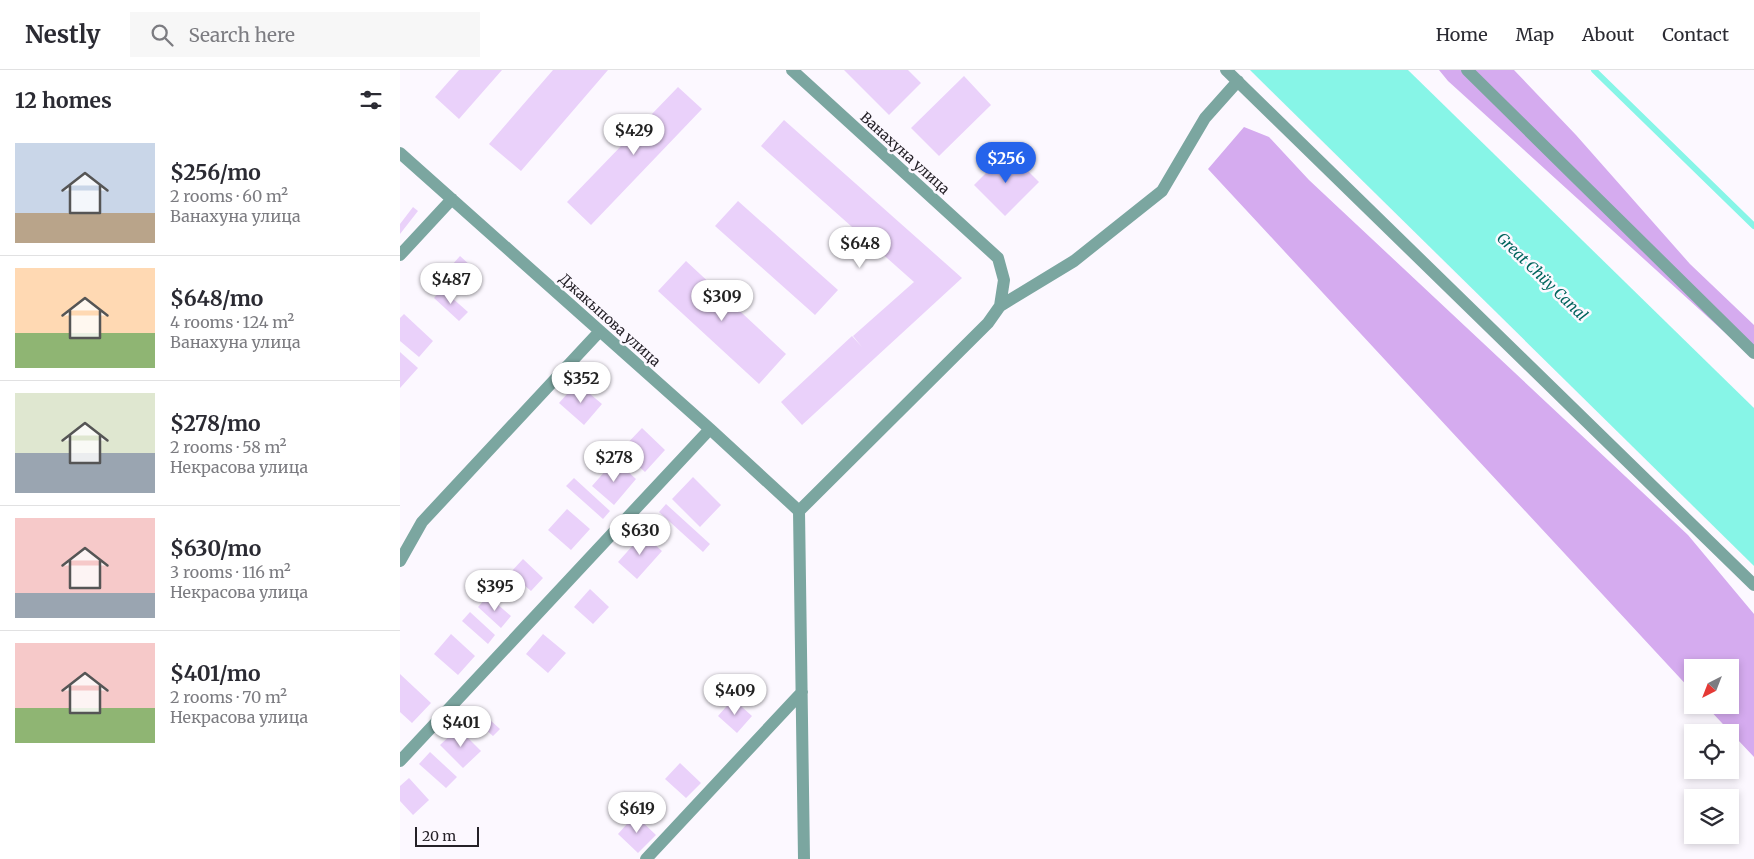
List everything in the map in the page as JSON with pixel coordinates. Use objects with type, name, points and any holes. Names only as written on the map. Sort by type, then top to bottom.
[{"type":"street","name":"Ванахуна улица","points":[[792,70],[998,258],[1004,280],[1000,306]]},
{"type":"street","points":[[1226,70],[1754,585]]},
{"type":"street","points":[[1467,70],[1754,353]]},
{"type":"street","points":[[804,859],[799,511],[988,323],[1000,306],[1074,261],[1162,191],[1205,118],[1238,81]]},
{"type":"street","name":"Джакыпова улица","points":[[400,153],[710,429],[799,511]]},
{"type":"street","points":[[400,255],[452,200]]},
{"type":"street","points":[[400,562],[422,522],[600,331]]},
{"type":"street","points":[[400,761],[710,429]]},
{"type":"street","points":[[646,859],[802,692]]},
{"type":"shaded area","points":[[1439,70],[1514,70],[1576,135],[1690,264],[1754,325],[1754,359],[1448,81]]},
{"type":"shaded area","points":[[1244,127],[1269,137],[1309,180],[1688,535],[1754,614],[1754,757],[1739,741],[1739,724],[1723,724],[1713,714],[1739,714],[1739,659],[1684,659],[1684,682],[1208,169]]},
{"type":"water","name":"Great Chüy Canal","points":[[1250,70],[1408,70],[1754,408],[1754,566]]},
{"type":"building","points":[[459,70],[502,70],[459,119],[435,97]]},
{"type":"building","points":[[553,70],[608,70],[521,171],[489,144]]},
{"type":"building","points":[[844,70],[908,70],[921,83],[889,115]]},
{"type":"building","points":[[964,76],[991,105],[939,156],[911,128]]},
{"type":"building","points":[[678,87],[702,109],[591,225],[567,202]]},
{"type":"building","points":[[784,120],[962,278],[802,425],[781,402],[852,336],[862,347],[853,336],[914,282],[761,146]]},
{"type":"building","points":[[1008,151],[1039,182],[1005,216],[974,185]]},
{"type":"building","points":[[738,201],[838,290],[815,315],[715,226]]},
{"type":"building","points":[[413,207],[418,211],[400,234],[400,224]]},
{"type":"building","points":[[460,256],[481,275],[464,293],[444,274]]},
{"type":"building","points":[[686,261],[786,354],[759,384],[658,291]]},
{"type":"building","points":[[442,289],[468,312],[459,321],[434,298]]},
{"type":"building","points":[[404,314],[433,341],[419,357],[400,341],[400,318]]},
{"type":"building","points":[[400,352],[418,368],[400,388]]},
{"type":"building","points":[[577,383],[602,404],[584,425],[559,403]]},
{"type":"building","points":[[642,428],[665,450],[645,472],[621,450]]},
{"type":"building","points":[[615,460],[636,479],[614,505],[592,486]]},
{"type":"building","points":[[693,477],[721,505],[700,527],[672,499]]},
{"type":"building","points":[[574,478],[610,511],[603,519],[566,486]]},
{"type":"building","points":[[666,504],[710,544],[703,552],[659,512]]},
{"type":"building","points":[[567,509],[590,529],[571,550],[548,530]]},
{"type":"building","points":[[643,534],[662,551],[637,579],[618,562]]},
{"type":"building","points":[[523,559],[543,578],[531,591],[510,573]]},
{"type":"building","points":[[590,589],[609,607],[593,624],[574,607]]},
{"type":"building","points":[[488,596],[511,616],[501,628],[478,607]]},
{"type":"building","points":[[470,612],[495,635],[488,644],[462,621]]},
{"type":"building","points":[[451,634],[475,656],[458,675],[434,654]]},
{"type":"building","points":[[543,634],[566,653],[548,673],[526,654]]},
{"type":"building","points":[[400,674],[431,703],[412,723],[400,712]]},
{"type":"building","points":[[733,699],[752,716],[737,733],[718,716]]},
{"type":"building","points":[[479,710],[500,729],[493,736],[472,718]]},
{"type":"building","points":[[458,728],[481,751],[463,768],[440,745]]},
{"type":"building","points":[[430,752],[457,777],[446,788],[419,764]]},
{"type":"building","points":[[680,763],[701,783],[686,798],[665,779]]},
{"type":"building","points":[[409,778],[429,800],[413,815],[400,801],[400,786]]},
{"type":"building","points":[[635,815],[656,835],[638,853],[618,834]]},
{"type":"waterway","points":[[1594,70],[1754,226]]}]
